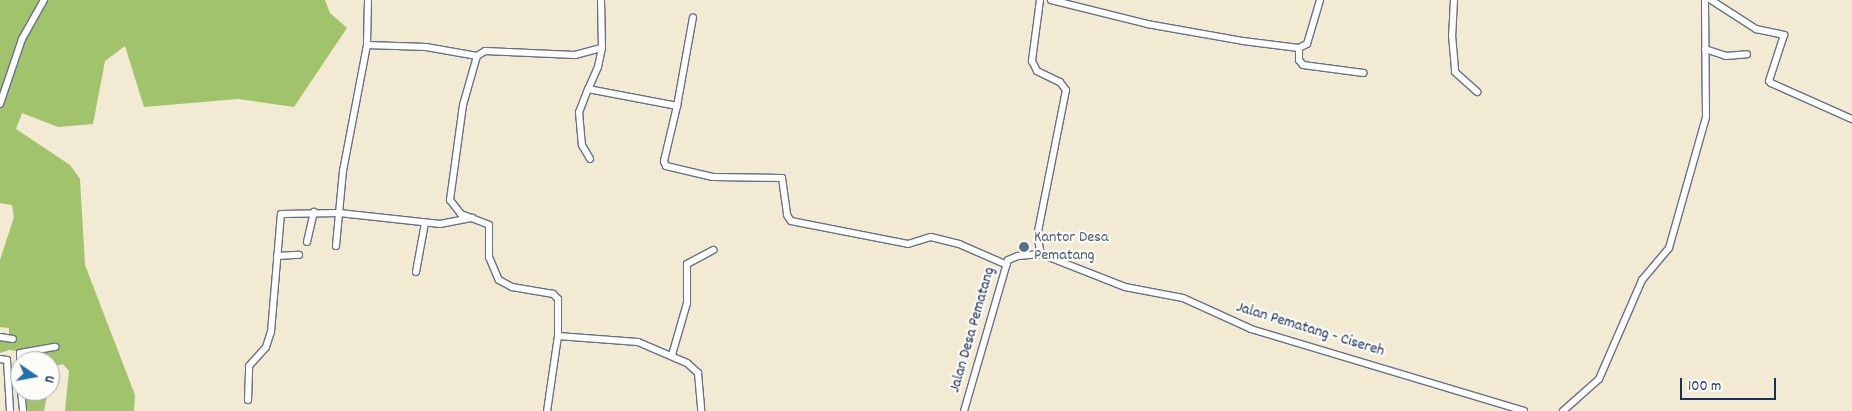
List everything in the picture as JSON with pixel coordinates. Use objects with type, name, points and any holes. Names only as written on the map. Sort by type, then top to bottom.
[{"type":"street","points":[[0,104],[22,39],[44,0]]},
{"type":"street","points":[[336,246],[339,213],[367,45],[368,0]]},
{"type":"street","points":[[590,158],[582,143],[579,112],[598,67],[602,48],[601,0]]},
{"type":"street","points":[[1040,0],[1032,61],[1037,72],[1060,82],[1066,90],[1037,236],[1041,254]]},
{"type":"street","points":[[1051,0],[1147,24],[1243,41],[1299,48],[1307,44],[1320,0]]},
{"type":"street","points":[[1454,0],[1452,35],[1455,72],[1476,92]]},
{"type":"street","points":[[1563,411],[1600,379],[1642,280],[1669,248],[1706,117],[1704,0]]},
{"type":"street","points":[[1711,0],[1756,29],[1784,34],[1769,81],[1771,83],[1852,119]]},
{"type":"street","points":[[693,17],[677,106],[664,161],[666,166],[713,177],[782,178],[787,215],[795,223],[908,244],[930,237],[959,244],[1007,265]]},
{"type":"street","points":[[367,45],[426,47],[477,56],[485,51],[575,55],[602,48]]},
{"type":"street","points":[[1299,48],[1299,60],[1303,65],[1363,73]]},
{"type":"street","points":[[1705,48],[1726,56],[1747,54]]},
{"type":"street","points":[[477,56],[463,105],[449,196],[456,209],[491,228],[489,257],[499,280],[512,287],[557,297],[560,308],[558,336],[547,411]]},
{"type":"street","points":[[588,89],[677,106]]},
{"type":"street","points":[[307,242],[314,212]]},
{"type":"street","points":[[248,400],[248,366],[266,347],[271,332],[281,214],[339,213],[425,223],[452,224],[472,218]]},
{"type":"street","points":[[416,272],[425,223]]},
{"type":"street","points":[[672,355],[687,303],[687,264],[713,250]]},
{"type":"street","name":"Jalan Desa Pematang","points":[[964,411],[1007,265],[1012,257],[1041,254]]},
{"type":"street","name":"Jalan Pematang - Cisereh","points":[[1041,254],[1125,287],[1183,298],[1250,329],[1524,411]]},
{"type":"street","points":[[277,256],[299,255]]},
{"type":"street","points":[[558,336],[638,342],[694,366],[701,394],[701,411]]},
{"type":"street","points":[[0,337],[13,339]]},
{"type":"street","points":[[30,351],[55,346]]},
{"type":"street","points":[[0,359],[7,360],[10,411]]},
{"type":"green space","points":[[0,0],[325,0],[330,13],[347,28],[294,107],[238,99],[144,107],[125,46],[105,61],[93,124],[58,127],[22,113],[16,129],[70,165],[80,179],[85,265],[135,395],[134,411],[65,411],[69,371],[63,364],[60,365],[60,351],[9,350],[0,353],[0,340],[9,340],[9,328],[0,327],[0,260],[14,217],[12,205],[0,203]]},
{"type":"green space","points":[[25,401],[46,401],[44,411],[26,411]]},
{"type":"place","name":"Kantor Desa Pematang","points":[[1024,247]]}]
